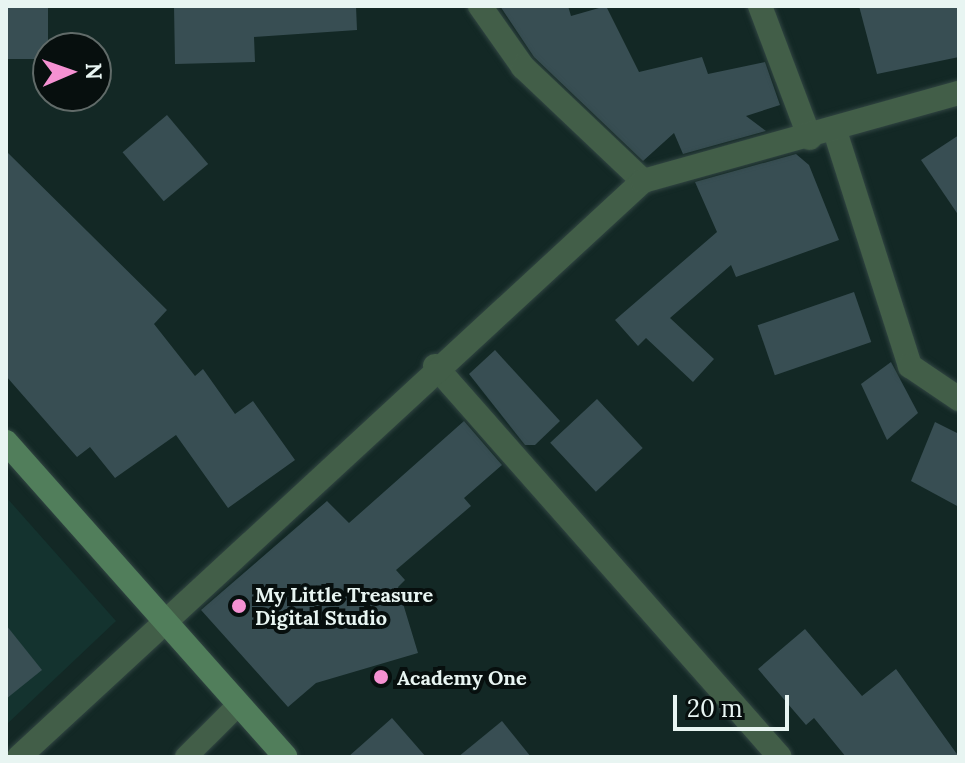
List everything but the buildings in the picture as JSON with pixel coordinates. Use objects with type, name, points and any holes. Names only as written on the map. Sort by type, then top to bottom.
[{"type":"main road","points":[[6,442],[286,757]]},
{"type":"street","points":[[480,6],[523,67],[643,181]]},
{"type":"street","points":[[760,6],[810,138]]},
{"type":"street","points":[[19,757],[435,366],[643,181],[956,98]]},
{"type":"street","points":[[835,131],[910,366],[959,399]]},
{"type":"street","points":[[435,366],[780,757]]},
{"type":"lane","points":[[186,757],[239,704]]},
{"type":"shaded area","points":[[6,497],[116,621],[6,725]]},
{"type":"place","name":"My Little Treasure Digital Studio","points":[[239,606]]},
{"type":"place","name":"Academy One","points":[[381,677]]}]
